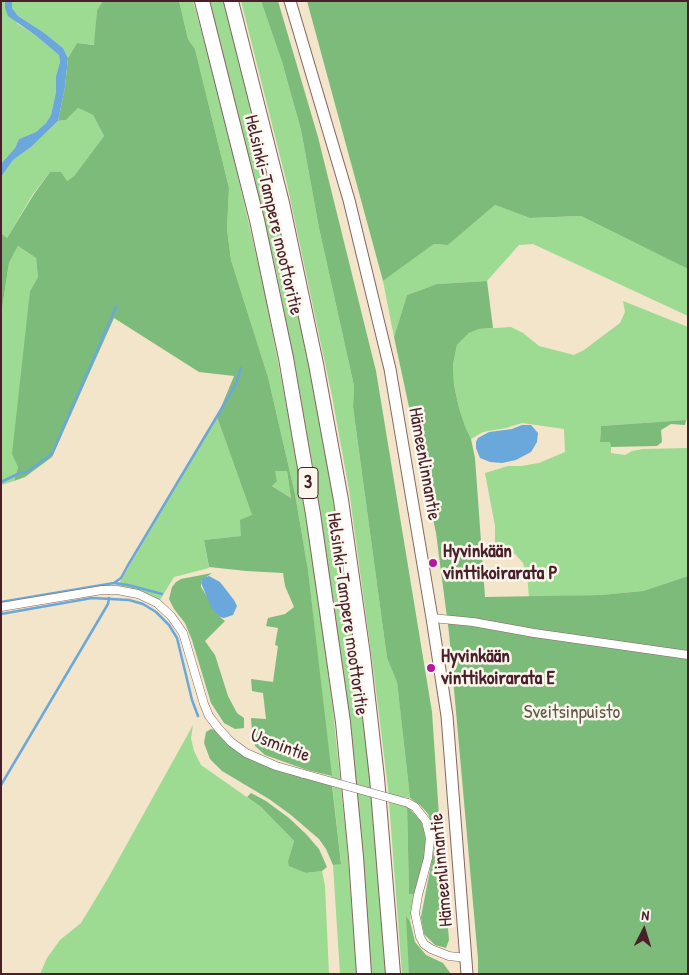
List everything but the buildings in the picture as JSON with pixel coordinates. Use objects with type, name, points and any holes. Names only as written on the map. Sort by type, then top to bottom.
[{"type":"highway","name":"Helsinki-Tampere moottoritie","points":[[202,1],[257,220],[286,358],[314,514],[343,722],[356,857],[364,974]]},
{"type":"highway","name":"Helsinki-Tampere moottoritie","points":[[231,1],[282,203],[314,354],[341,500],[363,655],[377,778],[392,974]]},
{"type":"main road","name":"Hämeenlinnantie","points":[[290,1],[349,200],[390,369],[447,716],[467,974]]},
{"type":"street","name":"Usmintie","points":[[1,607],[102,590],[116,590],[138,594],[157,603],[171,616],[183,632],[204,704],[210,716],[231,742],[246,754],[276,766],[408,802],[415,807],[426,821],[430,838],[428,858],[415,913],[420,938],[431,949],[449,956],[466,958]]},
{"type":"street","points":[[432,618],[473,622],[551,636],[688,656]]},
{"type":"green space","points":[[1,1],[5,1],[5,8],[18,24],[59,55],[60,62],[56,76],[56,92],[51,115],[46,123],[36,132],[19,139],[15,148],[1,164]]},
{"type":"green space","points":[[12,1],[103,1],[97,10],[95,45],[77,43],[68,58],[63,48],[18,16],[12,8]]},
{"type":"green space","points":[[103,1],[179,1],[188,39],[195,49],[229,188],[227,229],[231,260],[268,377],[295,494],[308,570],[332,776],[307,770],[265,755],[255,746],[251,718],[266,719],[263,693],[252,691],[251,679],[273,682],[278,646],[275,645],[278,628],[266,626],[268,618],[285,614],[294,607],[285,586],[283,573],[209,567],[204,540],[241,536],[240,520],[252,515],[217,417],[234,376],[199,372],[114,318],[52,457],[25,477],[14,481],[18,467],[12,454],[30,291],[38,277],[36,258],[18,246],[9,263],[1,315],[1,233],[7,238],[50,172],[61,172],[67,181],[74,176],[104,136],[93,115],[78,108],[66,120],[58,121],[65,87],[68,58],[77,43],[94,45],[97,10]],"holes":[[[275,471],[287,471],[291,498],[272,486],[277,481]]]},
{"type":"green space","points":[[179,1],[193,1],[220,99],[264,289],[290,424],[314,564],[333,711],[347,845],[357,974],[340,974],[333,865],[341,863],[308,570],[295,494],[268,377],[231,260],[227,229],[229,188],[195,49],[188,39]]},
{"type":"green space","points":[[209,1],[225,1],[291,266],[331,475],[359,675],[372,786],[387,974],[371,974],[366,896],[343,676],[315,479],[293,357],[276,270]]},
{"type":"green space","points":[[241,1],[261,1],[282,62],[301,130],[319,228],[354,386],[353,407],[387,658],[397,681],[410,798],[404,797],[402,804],[407,806],[409,894],[414,894],[410,921],[407,917],[411,974],[402,974],[388,788],[349,490],[332,396],[287,184]]},
{"type":"green space","points":[[261,1],[278,1],[318,137],[376,371],[432,712],[449,940],[446,948],[435,945],[424,934],[421,917],[435,844],[428,814],[410,798],[397,682],[387,658],[353,407],[354,386],[319,228],[301,130],[282,62]]},
{"type":"green space","points":[[307,1],[688,1],[688,269],[581,216],[530,218],[495,205],[448,245],[434,244],[383,281]]},
{"type":"green space","points":[[78,108],[93,115],[104,136],[74,176],[67,181],[50,172],[33,194],[7,238],[1,233],[1,177],[13,160],[31,147],[58,121],[66,120]]},
{"type":"green space","points":[[495,205],[530,218],[581,216],[688,269],[688,316],[533,244],[519,245],[487,281],[437,284],[407,295],[394,337],[383,281],[434,244],[448,245]]},
{"type":"green space","points":[[18,246],[36,258],[38,277],[30,291],[18,467],[14,481],[1,485],[1,315],[9,263]]},
{"type":"green space","name":"Sveitsinpuisto","points":[[487,281],[493,328],[479,329],[469,333],[457,345],[453,365],[454,385],[459,408],[471,439],[475,458],[485,597],[601,595],[643,591],[688,576],[688,974],[478,974],[449,633],[436,533],[394,337],[407,295],[437,284]]},
{"type":"green space","points":[[623,301],[688,327],[688,420],[601,426],[600,442],[611,442],[611,453],[625,455],[632,451],[643,449],[688,448],[688,576],[643,591],[601,595],[529,597],[527,575],[523,563],[515,554],[495,553],[495,526],[485,473],[508,466],[539,463],[565,452],[564,429],[522,423],[483,432],[471,439],[459,408],[454,385],[453,365],[457,345],[469,333],[479,329],[511,327],[523,333],[539,346],[574,355],[584,350],[620,323],[625,312]]},
{"type":"green space","points":[[217,417],[252,515],[242,536],[204,540],[209,568],[174,577],[160,600],[136,590],[117,587]]},
{"type":"green space","points":[[686,420],[685,425],[671,424],[661,430],[662,442],[657,446],[611,447],[610,442],[600,442],[601,426]]},
{"type":"green space","points":[[274,471],[287,471],[291,498],[271,485],[277,481]]},
{"type":"green space","points":[[212,573],[201,581],[201,587],[220,617],[225,621],[205,641],[215,655],[228,696],[237,713],[244,718],[244,728],[235,729],[224,723],[211,703],[192,640],[185,623],[169,599],[172,587],[176,582],[181,579]]},
{"type":"green space","points":[[193,725],[191,738],[194,751],[201,765],[261,807],[294,841],[288,861],[306,873],[322,871],[325,886],[329,974],[40,974],[47,958],[60,940],[81,923]]},
{"type":"green space","points":[[211,729],[215,730],[244,756],[271,768],[332,785],[341,864],[333,865],[319,839],[291,815],[269,799],[222,771],[210,759],[204,743],[206,732]]},
{"type":"green space","points":[[251,793],[266,801],[289,818],[306,834],[319,849],[327,867],[322,871],[306,873],[289,866],[288,861],[294,841],[261,807],[247,797]]},
{"type":"green space","points":[[407,806],[421,821],[426,842],[425,857],[414,894],[409,894]]},
{"type":"green space","points":[[406,916],[410,921],[415,942],[426,955],[443,963],[451,974],[409,974]]},
{"type":"water","points":[[5,1],[12,1],[12,8],[18,16],[63,48],[68,58],[65,87],[58,121],[31,147],[13,160],[1,177],[1,164],[15,148],[19,139],[36,132],[46,123],[51,115],[56,92],[56,76],[60,62],[59,55],[8,16]]},
{"type":"water","points":[[522,425],[531,425],[538,433],[537,442],[531,452],[516,460],[502,463],[490,462],[480,458],[476,448],[478,438],[489,432],[512,429]]},
{"type":"water","points":[[209,576],[220,582],[234,600],[237,606],[233,615],[224,618],[220,617],[212,609],[201,583],[202,579]]},
{"type":"waterway","points":[[1,482],[20,473],[27,472],[52,454],[116,307]]},
{"type":"waterway","points":[[114,583],[121,578],[235,386],[241,368]]},
{"type":"waterway","points":[[1,602],[114,583],[162,594]]},
{"type":"waterway","points":[[1,614],[92,598],[129,600],[143,604],[156,612],[169,625],[177,638],[192,700],[198,716]]},
{"type":"waterway","points":[[1,785],[108,604],[109,598]]},
{"type":"place","name":"Hyvinkään vinttikoirarata P","points":[[433,563]]},
{"type":"place","name":"Hyvinkään vinttikoirarata E","points":[[431,668]]}]
